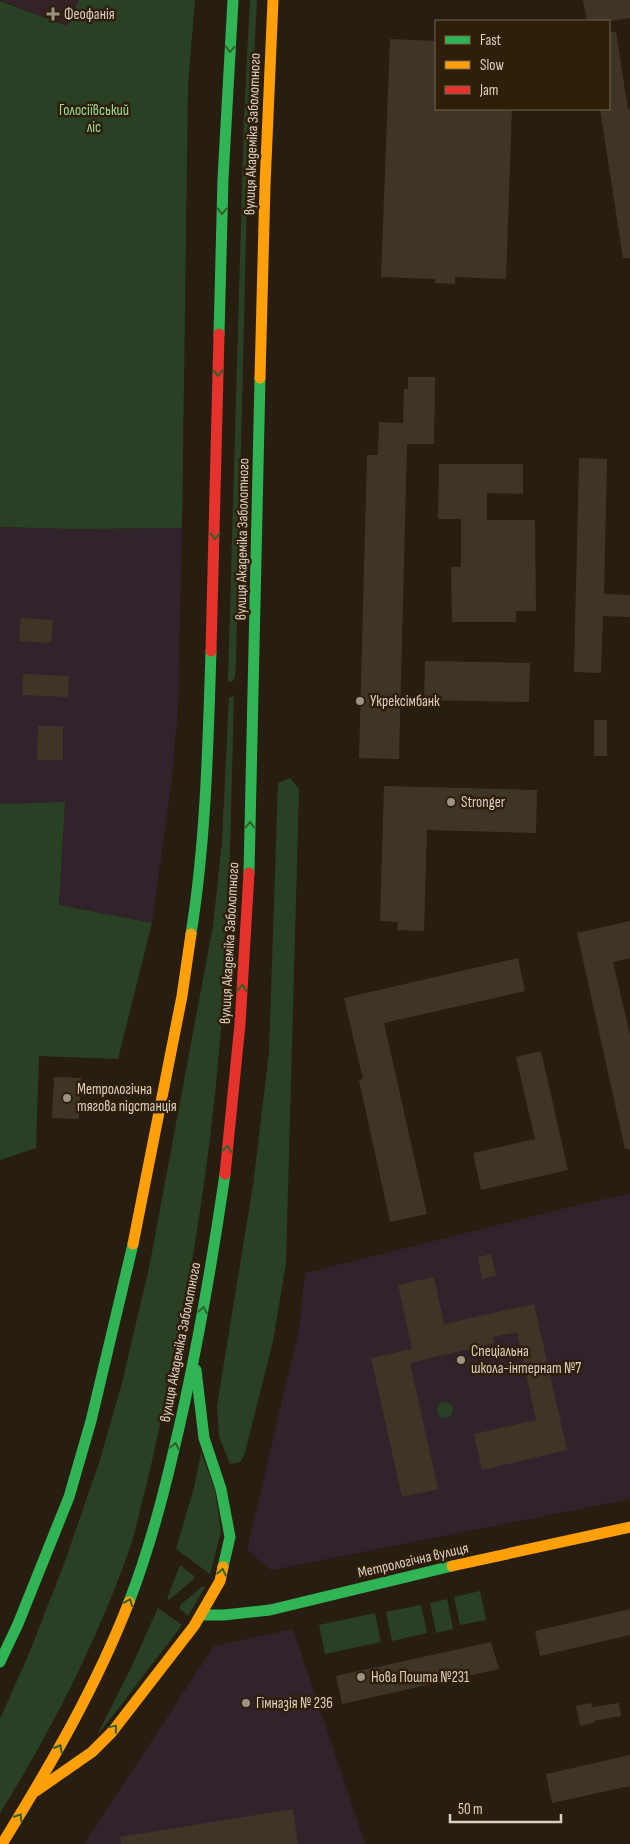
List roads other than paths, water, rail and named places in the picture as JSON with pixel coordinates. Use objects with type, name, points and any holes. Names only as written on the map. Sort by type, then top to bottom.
[{"type":"main road","name":"вулиця Академіка Заболотного","points":[[0,1662],[18,1624],[69,1496],[91,1422],[127,1274],[182,996],[192,930],[199,878],[208,758],[222,179],[233,0]]},
{"type":"main road","name":"вулиця Академіка Заболотного","points":[[2,1844],[74,1722],[108,1655],[135,1586],[166,1489],[194,1358],[216,1235],[232,1112],[246,931],[256,608],[266,160],[273,0]]},
{"type":"main road","points":[[35,1791],[92,1752],[112,1732],[179,1647],[201,1616],[220,1581],[230,1537],[222,1489],[201,1423],[194,1358]]},
{"type":"main road","name":"Метрологічна вулиця","points":[[201,1616],[233,1616],[280,1608],[462,1564],[630,1527]]},
{"type":"place","name":"Феофанія","points":[[53,14]]},
{"type":"place","name":"Укрексімбанк","points":[[360,701]]},
{"type":"place","name":"Stronger","points":[[451,802]]},
{"type":"place","name":"Метрологічна тягова підстанція","points":[[67,1098]]},
{"type":"place","name":"Спеціальна школа-інтернат №7","points":[[461,1360]]},
{"type":"place","name":"Нова Пошта №231","points":[[361,1677]]},
{"type":"place","name":"Гімназія № 236","points":[[246,1703]]},
{"type":"park label","name":"Голосіївський ліс","points":[[94,118]]}]
